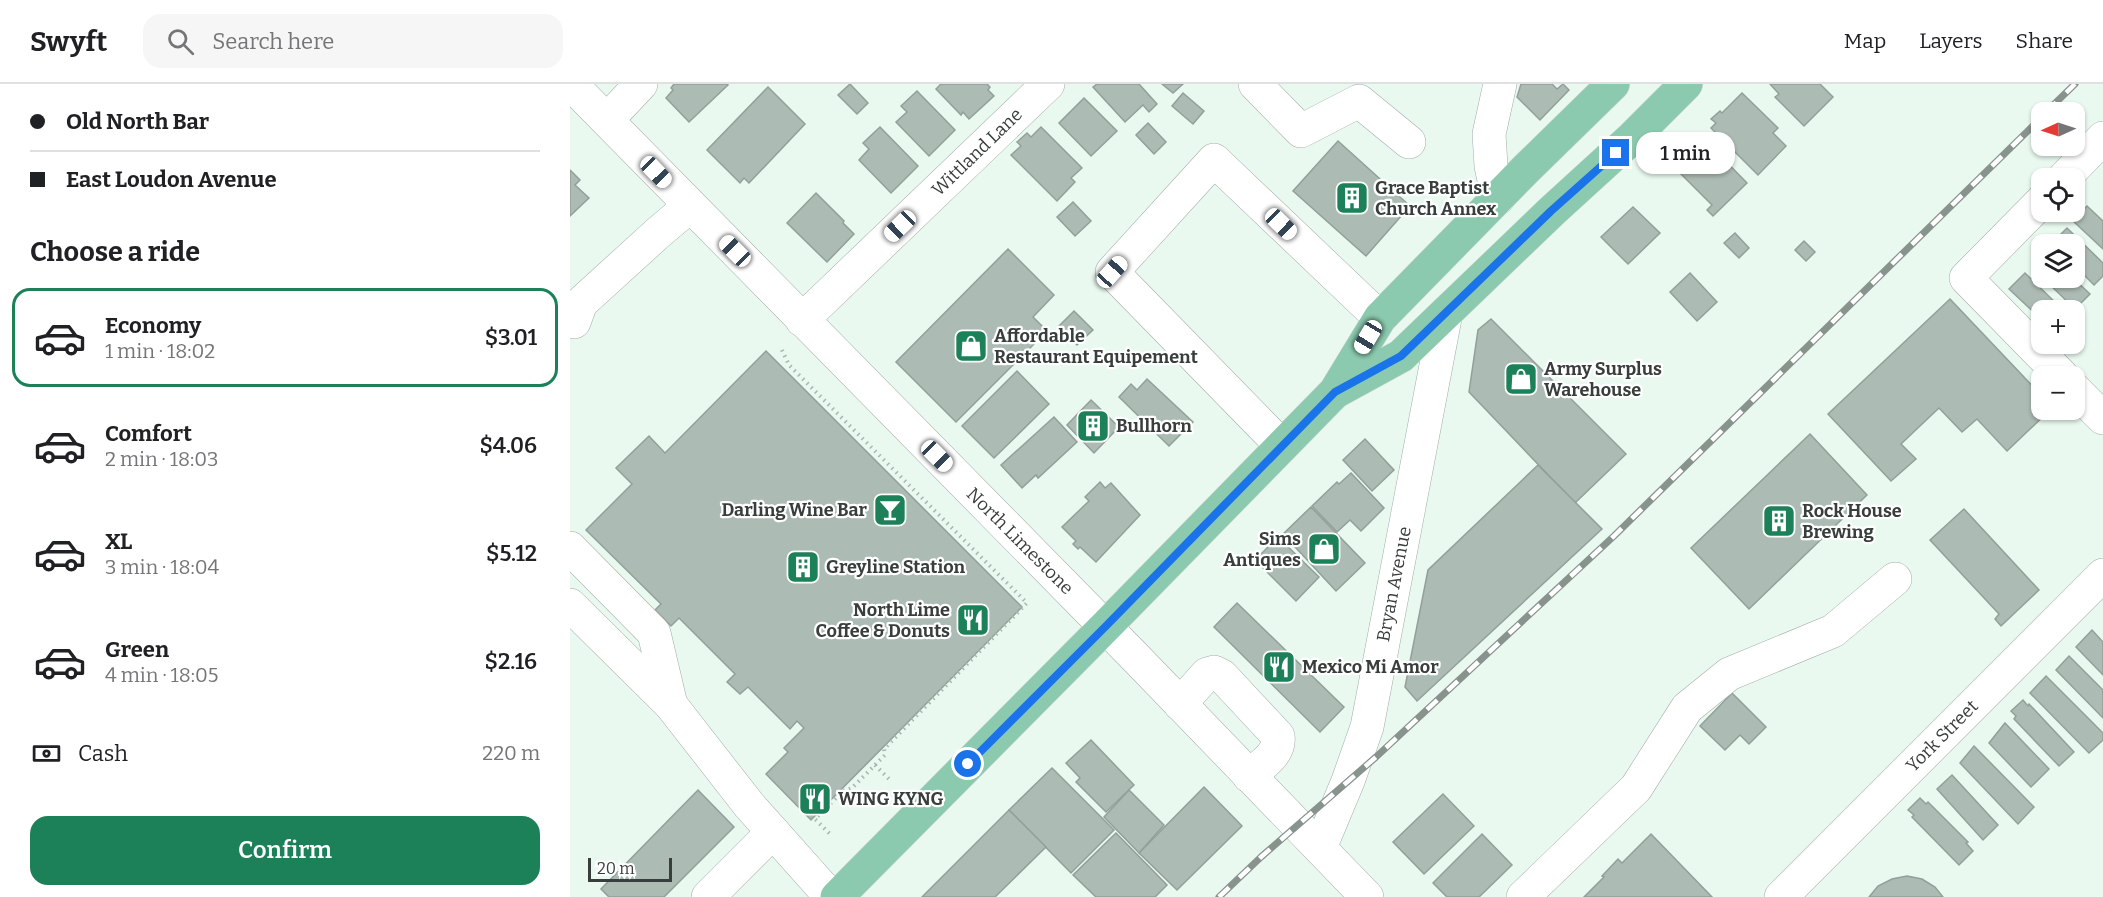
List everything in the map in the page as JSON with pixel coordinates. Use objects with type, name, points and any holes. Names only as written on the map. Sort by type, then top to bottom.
[{"type":"main road","points":[[837,897],[1335,392],[1380,318],[1613,84]]},
{"type":"main road","points":[[1335,392],[1401,356],[1686,84]]},
{"type":"street","points":[[583,104],[641,84]]},
{"type":"street","name":"Wittland Lane","points":[[802,320],[1048,84]]},
{"type":"street","points":[[1255,84],[1301,131],[1359,101],[1410,142]]},
{"type":"street","points":[[1498,198],[1491,166],[1489,134],[1500,84]]},
{"type":"street","name":"North Limestone","points":[[583,104],[690,206],[1105,627],[1367,897]]},
{"type":"street","points":[[2074,168],[2103,138]]},
{"type":"street","points":[[1281,445],[1112,272],[1214,160],[1380,318]]},
{"type":"street","points":[[574,322],[581,303],[658,232],[690,206]]},
{"type":"street","points":[[2031,212],[1966,278],[2052,366]]},
{"type":"street","name":"Bryan Avenue","points":[[1320,848],[1348,781],[1367,727],[1446,313]]},
{"type":"street","points":[[2085,400],[2103,418]]},
{"type":"street","points":[[570,548],[654,633],[671,705]]},
{"type":"street","name":"York Street","points":[[1781,897],[2103,575]]},
{"type":"street","points":[[1523,897],[1636,788],[1687,708],[1729,674],[1833,631],[1895,579]]},
{"type":"street","points":[[570,605],[671,705],[749,805],[831,897]]},
{"type":"street","points":[[1180,704],[1207,674],[1214,672],[1222,676],[1278,735],[1279,742],[1276,752],[1249,777]]},
{"type":"street","points":[[708,897],[773,832]]},
{"type":"path","points":[[782,350],[789,365],[1027,603],[884,749],[885,755],[852,788],[843,791],[815,819],[831,835]]},
{"type":"path","points":[[875,765],[889,779]]},
{"type":"building","points":[[674,84],[728,85],[689,122],[666,98],[673,90],[671,88]]},
{"type":"building","points":[[850,84],[868,103],[857,114],[838,95]]},
{"type":"building","points":[[941,84],[987,84],[990,87],[988,90],[994,96],[969,119],[963,112],[961,115],[936,89]]},
{"type":"building","points":[[1097,84],[1139,84],[1157,104],[1149,112],[1143,105],[1125,122],[1093,87]]},
{"type":"building","points":[[1162,84],[1183,84],[1173,93]]},
{"type":"building","points":[[1521,84],[1552,84],[1557,89],[1563,84],[1569,90],[1540,120],[1517,97]]},
{"type":"building","points":[[1770,84],[1820,84],[1833,97],[1804,126],[1775,97],[1779,94]]},
{"type":"building","points":[[768,87],[805,124],[749,183],[744,178],[740,183],[707,150]]},
{"type":"building","points":[[917,91],[955,130],[929,156],[896,122],[907,112],[901,106]]},
{"type":"building","points":[[1183,93],[1204,111],[1193,124],[1172,106]]},
{"type":"building","points":[[1742,93],[1778,128],[1773,133],[1786,146],[1758,175],[1711,128],[1716,123],[1711,119],[1720,111],[1722,113]]},
{"type":"building","points":[[1084,98],[1117,131],[1091,156],[1059,123]]},
{"type":"building","points":[[1148,123],[1166,142],[1154,154],[1136,135]]},
{"type":"building","points":[[880,127],[918,166],[891,193],[859,160],[869,149],[863,143]]},
{"type":"building","points":[[1041,127],[1082,168],[1071,178],[1075,182],[1057,201],[1011,155],[1021,146],[1017,142],[1027,133],[1031,137]]},
{"type":"building","points":[[1702,137],[1747,183],[1713,216],[1707,210],[1712,205],[1673,166]]},
{"type":"building","name":"Grace Baptist Church Annex","points":[[1338,141],[1410,206],[1366,256],[1293,191]]},
{"type":"building","points":[[570,170],[580,180],[575,185],[589,198],[570,216]]},
{"type":"building","points":[[816,193],[854,234],[827,262],[787,223]]},
{"type":"building","points":[[1073,202],[1091,221],[1075,236],[1057,217]]},
{"type":"building","points":[[2087,206],[2103,221],[2103,249],[2074,222],[2085,222]]},
{"type":"building","points":[[1633,207],[1660,233],[1628,264],[1601,237]]},
{"type":"building","points":[[2067,228],[2073,234],[2061,234]]},
{"type":"building","points":[[1735,233],[1749,248],[1739,258],[1724,243]]},
{"type":"building","points":[[1804,241],[1815,252],[1806,261],[1795,250]]},
{"type":"building","points":[[2085,246],[2103,263],[2103,276],[2094,285],[2085,276]]},
{"type":"building","name":"Affordable Restaurant Equipement","points":[[1008,249],[1054,295],[1033,317],[1047,331],[956,422],[896,362]]},
{"type":"building","points":[[1690,273],[1717,302],[1697,321],[1670,292]]},
{"type":"building","points":[[2025,273],[2031,279],[2031,288],[2040,288],[2053,300],[2031,300],[2031,310],[2009,289]]},
{"type":"building","points":[[2053,288],[2084,288],[2090,294],[2084,300],[2066,300]]},
{"type":"building","points":[[1950,299],[2031,384],[2031,420],[2040,420],[2007,451],[1977,419],[1962,432],[1939,408],[1901,444],[1916,459],[1891,481],[1828,414]]},
{"type":"building","points":[[1074,311],[1093,330],[1077,345],[1058,327]]},
{"type":"building","points":[[1491,319],[1626,454],[1575,503],[1469,392],[1478,330]]},
{"type":"building","name":"Greyline Station","points":[[766,351],[1022,607],[811,820],[766,774],[788,752],[784,748],[804,728],[797,721],[790,729],[748,687],[740,694],[727,682],[735,674],[679,618],[671,626],[655,610],[661,604],[586,530],[632,484],[616,468],[649,436],[665,453]]},
{"type":"building","points":[[1017,371],[1049,404],[994,458],[962,426]]},
{"type":"building","points":[[1147,379],[1193,422],[1169,446],[1119,397],[1131,384],[1137,390]]},
{"type":"building","name":"Bullhorn","points":[[1091,400],[1119,427],[1094,453],[1067,425]]},
{"type":"building","points":[[1054,417],[1077,442],[1038,478],[1036,475],[1022,488],[1001,465]]},
{"type":"building","name":"Rock House Brewing","points":[[1810,434],[1867,495],[1749,609],[1691,548]]},
{"type":"building","points":[[1365,439],[1394,470],[1372,491],[1343,460]]},
{"type":"building","points":[[1538,465],[1602,529],[1417,701],[1405,687],[1428,570]]},
{"type":"building","points":[[1351,473],[1384,508],[1361,531],[1350,520],[1337,532],[1312,506],[1337,482],[1339,484]]},
{"type":"building","points":[[1100,482],[1105,488],[1111,483],[1140,515],[1096,562],[1080,547],[1078,549],[1073,544],[1076,541],[1062,527],[1089,501],[1085,497]]},
{"type":"building","name":"Sims Antiques","points":[[1311,507],[1365,563],[1336,591],[1283,534]]},
{"type":"building","points":[[1964,509],[2039,590],[2001,626],[1995,619],[1999,614],[1930,540]]},
{"type":"building","points":[[1278,537],[1319,577],[1296,601],[1255,560]]},
{"type":"building","name":"Mexico Mi Amor","points":[[1237,603],[1344,707],[1320,732],[1214,627]]},
{"type":"building","points":[[2092,630],[2103,642],[2103,675],[2076,647]]},
{"type":"building","points":[[2069,656],[2103,690],[2103,718],[2056,670]]},
{"type":"building","points":[[2046,676],[2103,733],[2103,740],[2089,753],[2030,693]]},
{"type":"building","points":[[1732,693],[1766,727],[1749,744],[1740,735],[1725,750],[1700,726]]},
{"type":"building","points":[[2023,700],[2074,752],[2059,766],[2014,719],[2016,716],[2011,711]]},
{"type":"building","points":[[2005,723],[2049,769],[2031,787],[1989,743]]},
{"type":"building","points":[[1091,740],[1134,785],[1106,812],[1076,782],[1080,778],[1066,763]]},
{"type":"building","points":[[1974,746],[2034,807],[2018,824],[1960,763]]},
{"type":"building","points":[[1052,768],[1114,830],[1071,873],[1009,810]]},
{"type":"building","points":[[1952,775],[1998,825],[1983,840],[1937,789]]},
{"type":"building","points":[[1204,787],[1242,826],[1177,890],[1139,853]]},
{"type":"building","points":[[698,790],[734,827],[664,897],[609,897],[601,889]]},
{"type":"building","points":[[1129,790],[1164,825],[1139,853],[1104,817]]},
{"type":"building","points":[[1443,794],[1474,826],[1424,874],[1393,842]]},
{"type":"building","points":[[1920,798],[1926,804],[1928,802],[1968,842],[1966,843],[1973,851],[1959,865],[1912,817],[1914,815],[1908,810]]},
{"type":"building","points":[[1009,810],[1046,847],[995,897],[922,897]]},
{"type":"building","points":[[1116,833],[1167,885],[1155,897],[1096,897],[1073,875]]},
{"type":"building","points":[[1482,834],[1512,865],[1479,897],[1447,897],[1433,883]]},
{"type":"building","points":[[1651,834],[1712,897],[1584,897],[1618,859],[1622,863]]},
{"type":"building","points":[[1907,876],[1922,879],[1935,887],[1943,897],[1869,897],[1878,886],[1892,879]]},
{"type":"railway","points":[[2056,102],[2075,84]]},
{"type":"railway","points":[[1219,897],[1261,857],[1376,757],[1614,536],[2031,128]]},
{"type":"place","name":"Grace Baptist Church Annex","points":[[1352,198]]},
{"type":"place","name":"Affordable Restaurant Equipement","points":[[971,346]]},
{"type":"place","name":"Army Surplus Warehouse","points":[[1521,379]]},
{"type":"place","name":"Bullhorn","points":[[1093,426]]},
{"type":"place","name":"Darling Wine Bar","points":[[890,510]]},
{"type":"place","name":"Rock House Brewing","points":[[1779,521]]},
{"type":"place","name":"Sims Antiques","points":[[1324,549]]},
{"type":"place","name":"Greyline Station","points":[[803,567]]},
{"type":"place","name":"North Lime Coffee & Donuts","points":[[973,620]]},
{"type":"place","name":"Mexico Mi Amor","points":[[1279,667]]},
{"type":"place","name":"WING KYNG","points":[[815,799]]},
{"type":"route","points":[[968,764],[1335,392],[1401,356],[1551,211],[1616,153]]}]
